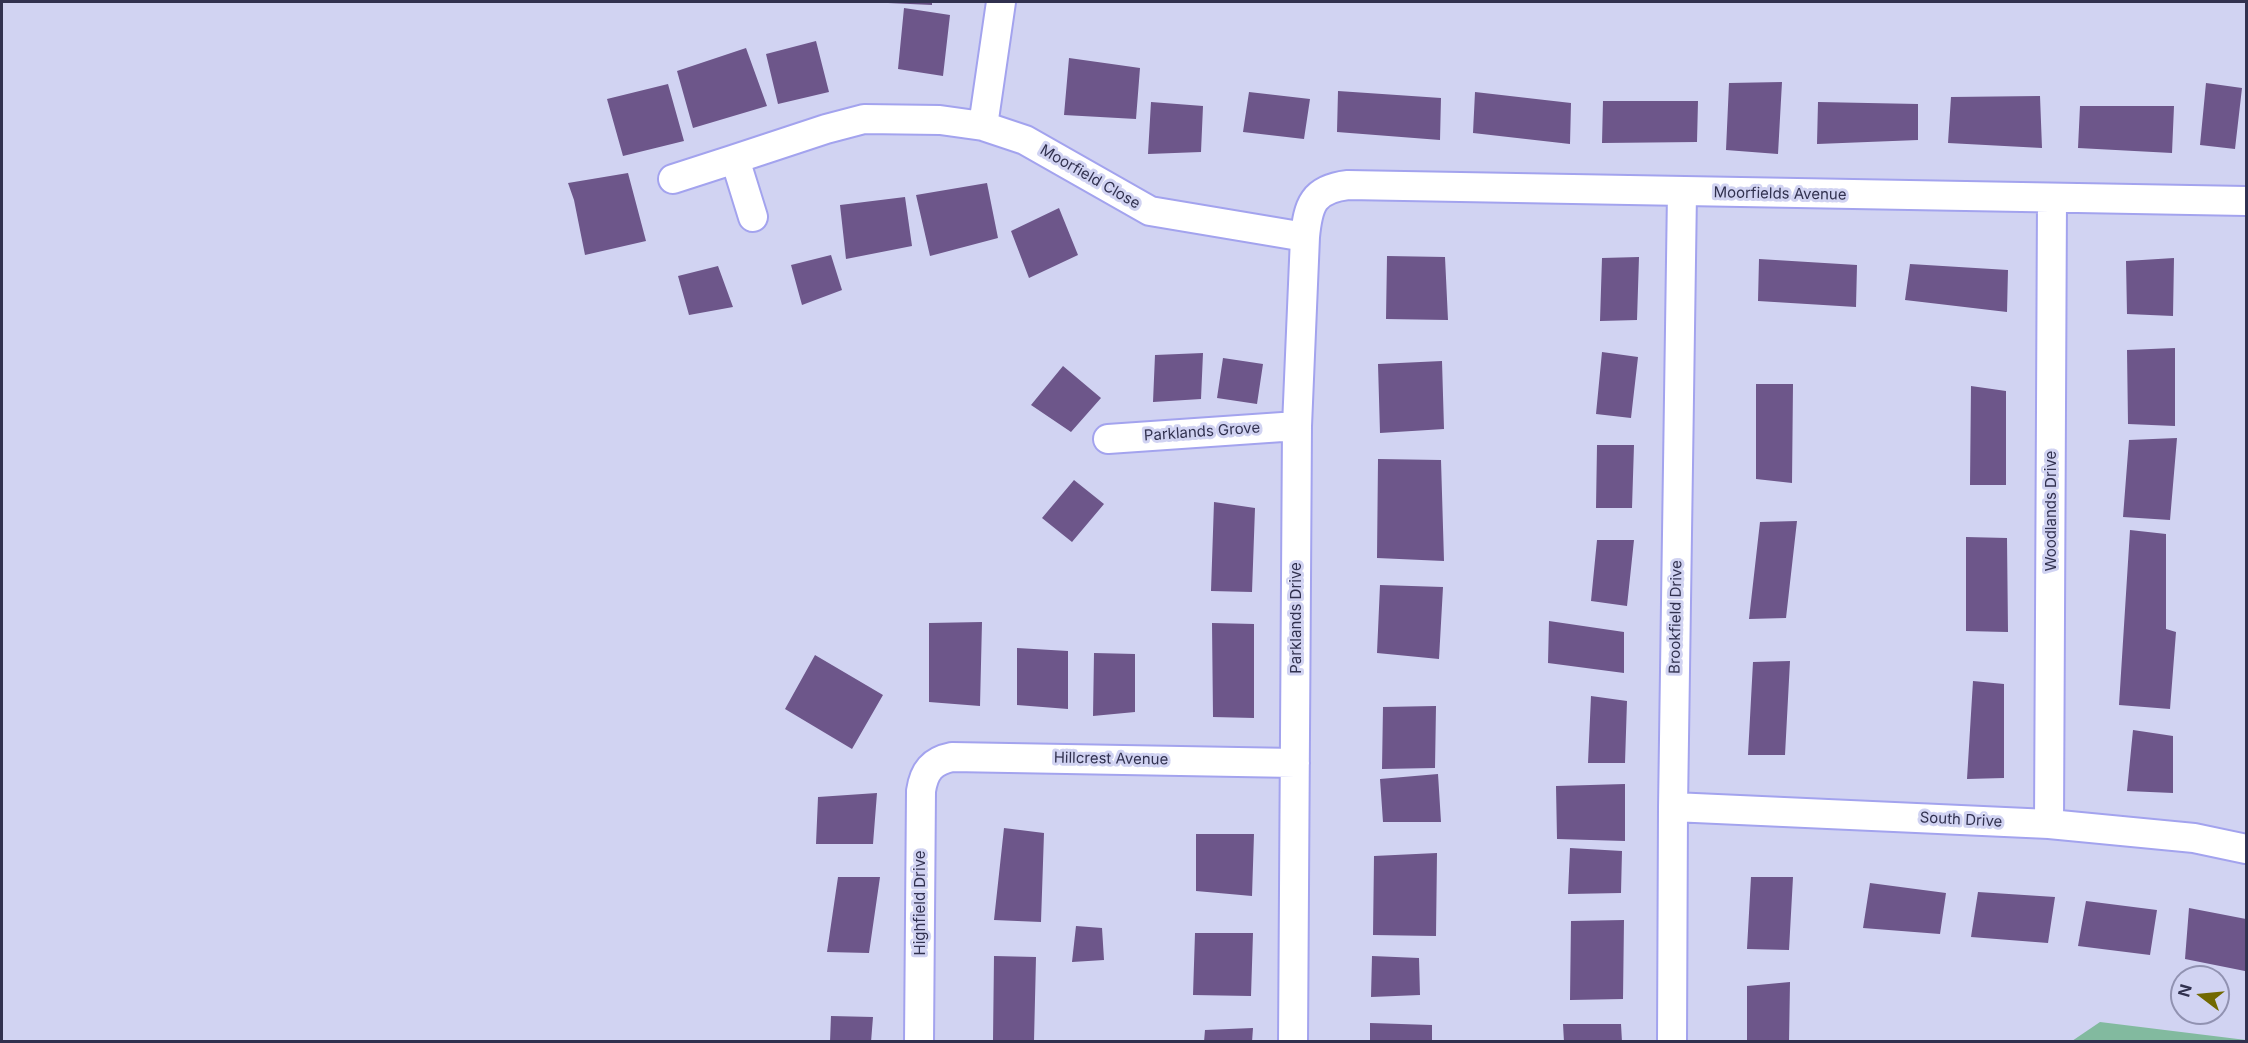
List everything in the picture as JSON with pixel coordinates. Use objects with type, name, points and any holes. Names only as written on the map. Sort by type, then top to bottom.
[{"type":"street","points":[[983,126],[1001,2]]},
{"type":"street","name":"Moorfield Close","points":[[672,179],[864,119],[940,120],[983,126],[1025,140],[1150,211],[1305,237]]},
{"type":"street","points":[[735,159],[753,217]]},
{"type":"street","name":"Moorfields Avenue","points":[[1316,197],[1335,186],[1348,185],[2247,201]]},
{"type":"street","name":"Brookfield Drive","points":[[1672,1041],[1682,192]]},
{"type":"street","name":"Parklands Drive","points":[[1293,1041],[1297,426],[1305,237],[1307,216],[1316,197]]},
{"type":"street","name":"Woodlands Drive","points":[[2049,824],[2052,198]]},
{"type":"street","name":"Parklands Grove","points":[[1108,439],[1297,426]]},
{"type":"street","name":"Hillcrest Avenue","points":[[930,767],[940,759],[952,757],[1295,763]]},
{"type":"street","name":"Highfield Drive","points":[[919,1041],[921,791],[923,778],[930,767]]},
{"type":"street","name":"South Drive","points":[[1673,807],[2049,824],[2194,838],[2247,849]]},
{"type":"green space","points":[[2100,1022],[2246,1040],[2246,1041],[2072,1041]]},
{"type":"building","points":[[932,2],[932,5],[888,3]]},
{"type":"building","points":[[904,8],[950,15],[943,76],[898,69]]},
{"type":"building","points":[[816,41],[829,92],[778,104],[766,54]]},
{"type":"building","points":[[746,48],[767,106],[693,128],[677,71]]},
{"type":"building","points":[[1069,58],[1140,68],[1136,119],[1064,115]]},
{"type":"building","points":[[1782,82],[1778,154],[1726,150],[1729,83]]},
{"type":"building","points":[[2206,83],[2242,88],[2235,149],[2200,145]]},
{"type":"building","points":[[668,84],[684,141],[623,156],[607,99]]},
{"type":"building","points":[[1338,91],[1441,98],[1440,140],[1337,132]]},
{"type":"building","points":[[1249,92],[1310,99],[1304,139],[1243,132]]},
{"type":"building","points":[[1475,92],[1571,103],[1570,144],[1473,133]]},
{"type":"building","points":[[2040,96],[2042,148],[1948,143],[1951,97]]},
{"type":"building","points":[[1603,101],[1698,101],[1697,142],[1602,143]]},
{"type":"building","points":[[1151,102],[1203,106],[1201,152],[1148,154]]},
{"type":"building","points":[[1818,102],[1918,104],[1918,140],[1817,144]]},
{"type":"building","points":[[2080,106],[2174,106],[2172,153],[2078,148]]},
{"type":"building","points":[[628,173],[646,241],[585,255],[574,200],[568,183]]},
{"type":"building","points":[[987,183],[998,238],[930,256],[916,195]]},
{"type":"building","points":[[905,197],[912,246],[846,259],[840,205]]},
{"type":"building","points":[[1059,208],[1078,255],[1029,278],[1011,231]]},
{"type":"building","points":[[831,255],[842,290],[802,305],[791,265]]},
{"type":"building","points":[[1387,256],[1445,257],[1448,320],[1386,319]]},
{"type":"building","points":[[1639,257],[1637,320],[1600,321],[1602,258]]},
{"type":"building","points":[[2174,258],[2173,316],[2127,314],[2126,261]]},
{"type":"building","points":[[1759,259],[1857,265],[1856,307],[1758,301]]},
{"type":"building","points":[[1910,264],[2008,270],[2007,312],[1905,300]]},
{"type":"building","points":[[718,266],[733,307],[689,315],[678,276]]},
{"type":"building","points":[[2175,348],[2175,426],[2128,424],[2127,350]]},
{"type":"building","points":[[1602,352],[1638,357],[1631,418],[1596,414]]},
{"type":"building","points":[[1203,353],[1201,399],[1153,402],[1155,355]]},
{"type":"building","points":[[1223,358],[1263,364],[1257,404],[1217,398]]},
{"type":"building","points":[[1442,361],[1444,429],[1380,433],[1378,364]]},
{"type":"building","points":[[1063,366],[1101,398],[1071,432],[1031,405]]},
{"type":"building","points":[[1756,384],[1793,384],[1792,483],[1756,479]]},
{"type":"building","points":[[1971,386],[2006,391],[2006,485],[1970,485]]},
{"type":"building","points":[[2177,438],[2170,520],[2123,517],[2129,440]]},
{"type":"building","points":[[1597,445],[1634,445],[1632,508],[1596,508]]},
{"type":"building","points":[[1378,459],[1441,460],[1444,561],[1377,558]]},
{"type":"building","points":[[1074,480],[1104,504],[1072,542],[1042,518]]},
{"type":"building","points":[[1214,502],[1255,508],[1252,592],[1211,591]]},
{"type":"building","points":[[1797,521],[1786,618],[1749,619],[1760,522]]},
{"type":"building","points":[[2130,530],[2166,534],[2166,629],[2176,632],[2170,709],[2119,705]]},
{"type":"building","points":[[1966,537],[2007,538],[2008,632],[1966,631]]},
{"type":"building","points":[[1597,540],[1634,540],[1627,606],[1591,601]]},
{"type":"building","points":[[1380,585],[1443,587],[1439,659],[1377,653]]},
{"type":"building","points":[[1549,621],[1624,632],[1624,673],[1548,663]]},
{"type":"building","points":[[982,622],[980,706],[929,702],[929,623]]},
{"type":"building","points":[[1212,623],[1254,624],[1254,718],[1213,717]]},
{"type":"building","points":[[1017,648],[1068,651],[1068,709],[1017,705]]},
{"type":"building","points":[[1094,653],[1135,654],[1135,712],[1093,716]]},
{"type":"building","points":[[815,655],[883,695],[852,749],[785,709]]},
{"type":"building","points":[[1790,661],[1785,755],[1748,755],[1753,662]]},
{"type":"building","points":[[1973,681],[2004,684],[2004,778],[1967,779]]},
{"type":"building","points":[[1591,696],[1627,701],[1625,763],[1588,763]]},
{"type":"building","points":[[1436,706],[1435,768],[1382,769],[1383,707]]},
{"type":"building","points":[[2133,730],[2173,736],[2173,793],[2127,791]]},
{"type":"building","points":[[1438,774],[1441,822],[1383,822],[1380,779]]},
{"type":"building","points":[[1625,784],[1625,841],[1557,839],[1556,786]]},
{"type":"building","points":[[877,793],[873,844],[816,844],[818,797]]},
{"type":"building","points":[[1004,828],[1044,833],[1041,922],[994,920]]},
{"type":"building","points":[[1196,834],[1254,834],[1252,896],[1196,891]]},
{"type":"building","points":[[1570,848],[1622,851],[1621,893],[1568,894]]},
{"type":"building","points":[[1437,853],[1436,936],[1373,935],[1374,856]]},
{"type":"building","points":[[838,877],[880,877],[869,953],[827,952]]},
{"type":"building","points":[[1751,877],[1793,877],[1789,950],[1747,949]]},
{"type":"building","points":[[1870,883],[1946,893],[1940,934],[1863,928]]},
{"type":"building","points":[[1978,892],[2055,897],[2048,943],[1971,937]]},
{"type":"building","points":[[2086,901],[2157,910],[2150,955],[2078,946]]},
{"type":"building","points":[[2189,908],[2246,919],[2245,971],[2230,968],[2230,965],[2215,965],[2185,959]]},
{"type":"building","points":[[1624,920],[1623,999],[1570,1000],[1571,921]]},
{"type":"building","points":[[1076,926],[1102,928],[1104,960],[1072,962]]},
{"type":"building","points":[[1195,933],[1253,933],[1251,996],[1193,995]]},
{"type":"building","points":[[994,956],[1036,957],[1034,1041],[993,1040]]},
{"type":"building","points":[[1372,956],[1419,958],[1420,995],[1371,997]]},
{"type":"building","points":[[1790,982],[1789,1042],[1747,1042],[1747,986]]},
{"type":"building","points":[[831,1016],[873,1017],[871,1042],[830,1042]]},
{"type":"building","points":[[1370,1023],[1432,1025],[1432,1042],[1370,1042]]},
{"type":"building","points":[[1563,1024],[1621,1024],[1622,1042],[1564,1042]]},
{"type":"building","points":[[1253,1028],[1252,1042],[1204,1042],[1205,1030]]}]
